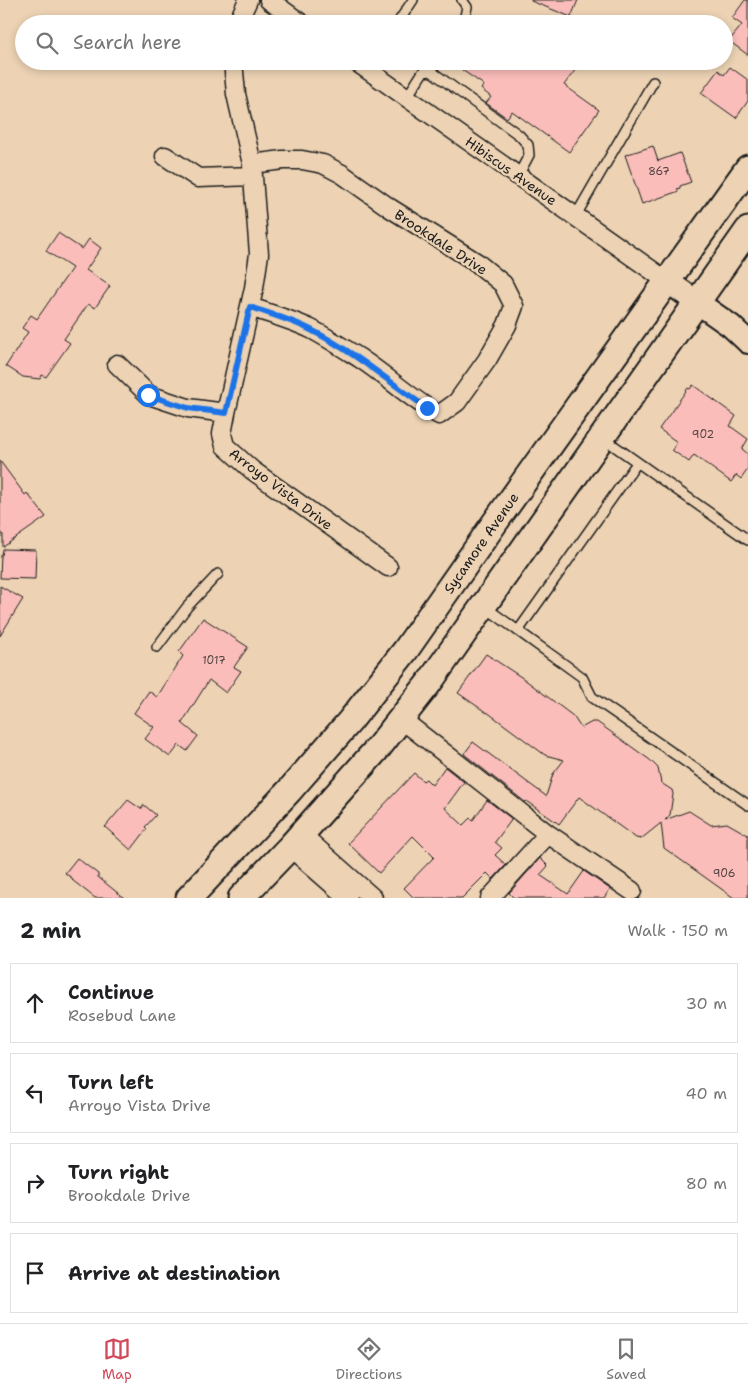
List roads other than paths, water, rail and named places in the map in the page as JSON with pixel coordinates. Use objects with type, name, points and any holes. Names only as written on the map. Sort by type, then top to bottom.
[{"type":"main road","name":"Sycamore Avenue","points":[[189,898],[289,791],[392,668],[748,168]]},
{"type":"main road","points":[[241,898],[378,748],[429,684],[748,230]]},
{"type":"street","points":[[241,15],[248,0]]},
{"type":"street","points":[[269,0],[290,15]]},
{"type":"street","name":"Arroyo Vista Drive","points":[[235,70],[236,94],[253,170],[259,254],[250,307],[222,434],[225,446],[252,470],[388,567]]},
{"type":"street","name":"Hibiscus Avenue","points":[[371,70],[406,98],[667,281]]},
{"type":"street","points":[[165,156],[198,178],[253,170]]},
{"type":"street","name":"Brookdale Drive","points":[[250,307],[288,320],[319,334],[362,360],[439,415],[457,402],[487,360],[507,325],[514,306],[503,284],[476,262],[390,208],[342,174],[323,164],[302,160],[283,160],[253,170]]},
{"type":"street","points":[[667,281],[731,326],[748,342]]},
{"type":"street","points":[[117,364],[148,395],[188,408],[226,413]]},
{"type":"street","points":[[400,719],[548,834],[632,891]]},
{"type":"street","points":[[490,898],[548,834]]},
{"type":"street","points":[[296,840],[348,898]]},
{"type":"street","points":[[296,840],[373,898]]},
{"type":"lane","points":[[403,15],[414,0]]},
{"type":"lane","points":[[462,0],[466,7],[465,15]]},
{"type":"lane","points":[[406,98],[423,72],[430,71],[519,135],[528,144],[529,155],[518,176]]},
{"type":"lane","points":[[576,217],[653,82]]},
{"type":"lane","points":[[601,437],[748,540]]},
{"type":"lane","points":[[518,631],[637,463]]},
{"type":"lane","points":[[157,647],[187,607],[218,574]]},
{"type":"lane","points":[[483,606],[582,677],[592,698],[748,805]]}]
